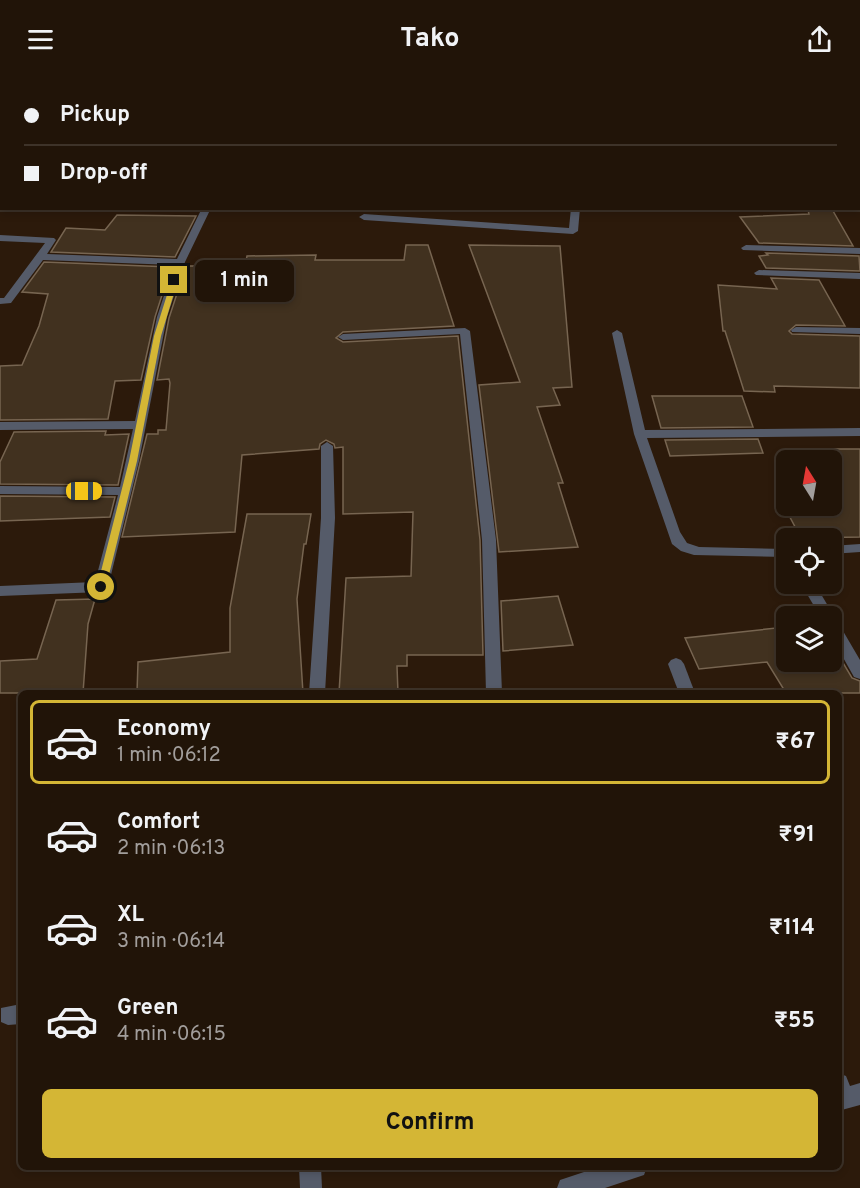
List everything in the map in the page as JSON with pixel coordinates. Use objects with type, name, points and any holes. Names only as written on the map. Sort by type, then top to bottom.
[{"type":"street","points":[[0,591],[101,587],[140,425],[162,317],[180,262],[206,210]]},
{"type":"street","points":[[364,217],[573,231],[576,210]]},
{"type":"street","points":[[0,238],[51,240],[7,300],[0,301]]},
{"type":"street","points":[[746,248],[860,251]]},
{"type":"street","points":[[40,257],[180,262]]},
{"type":"street","points":[[759,273],[860,276]]},
{"type":"street","points":[[796,330],[860,331]]},
{"type":"street","points":[[343,338],[465,331],[489,540],[494,690]]},
{"type":"street","points":[[617,333],[640,434],[673,532],[680,545],[699,551],[776,553]]},
{"type":"street","points":[[0,426],[140,425]]},
{"type":"street","points":[[640,434],[860,432]]},
{"type":"street","points":[[317,690],[328,518],[327,446]]},
{"type":"street","points":[[0,490],[125,491]]},
{"type":"street","points":[[842,549],[860,548]]},
{"type":"street","points":[[842,642],[860,673]]},
{"type":"street","points":[[676,664],[686,690]]},
{"type":"street","points":[[310,1170],[311,1188]]},
{"type":"street","points":[[568,1188],[628,1170]]},
{"type":"building","points":[[808,210],[833,211],[853,246],[759,243],[740,217],[809,214]]},
{"type":"building","points":[[117,215],[196,216],[175,257],[51,252],[66,228],[105,230]]},
{"type":"building","points":[[406,245],[428,245],[454,326],[343,332],[336,338],[343,342],[458,336],[480,540],[483,655],[407,655],[407,666],[397,666],[398,690],[339,690],[346,578],[411,576],[413,512],[343,514],[343,447],[335,448],[334,444],[326,440],[320,444],[319,449],[242,455],[235,532],[122,537],[147,434],[158,434],[158,430],[166,430],[170,383],[169,379],[157,380],[169,318],[186,266],[245,266],[247,256],[316,255],[315,260],[404,260]]},
{"type":"building","points":[[469,245],[560,246],[572,387],[553,388],[560,405],[537,407],[563,483],[558,483],[578,547],[499,552],[479,385],[520,382]]},
{"type":"building","points":[[766,253],[859,256],[860,271],[766,268],[759,256],[768,255]]},
{"type":"building","points":[[44,262],[171,267],[155,317],[141,380],[115,381],[108,419],[0,420],[0,366],[22,365],[39,326],[48,294],[22,292]]},
{"type":"building","points":[[771,278],[819,280],[845,326],[796,325],[789,331],[792,334],[860,336],[860,388],[774,386],[775,392],[744,391],[725,331],[723,331],[718,285],[777,289]]},
{"type":"building","points":[[652,396],[742,396],[753,427],[661,428]]},
{"type":"building","points":[[106,431],[105,435],[129,434],[118,485],[0,484],[0,462],[14,432]]},
{"type":"building","points":[[758,439],[763,453],[670,456],[665,440]]},
{"type":"building","points":[[860,449],[860,537],[842,537],[842,528],[796,528],[789,516],[842,516],[842,450],[831,450]]},
{"type":"building","points":[[0,496],[115,497],[110,517],[0,521]]},
{"type":"building","points":[[247,514],[311,514],[306,544],[304,544],[297,599],[303,690],[137,690],[138,662],[230,652],[230,608]]},
{"type":"building","points":[[558,596],[573,645],[503,651],[501,601]]},
{"type":"building","points":[[95,599],[88,624],[83,690],[18,690],[18,693],[0,693],[0,661],[37,659],[56,600]]},
{"type":"building","points":[[776,628],[776,672],[842,672],[842,661],[852,678],[860,681],[860,693],[842,693],[842,690],[784,690],[767,662],[699,669],[685,638]]},
{"type":"route","points":[[101,587],[133,461],[162,317],[174,280]]}]
